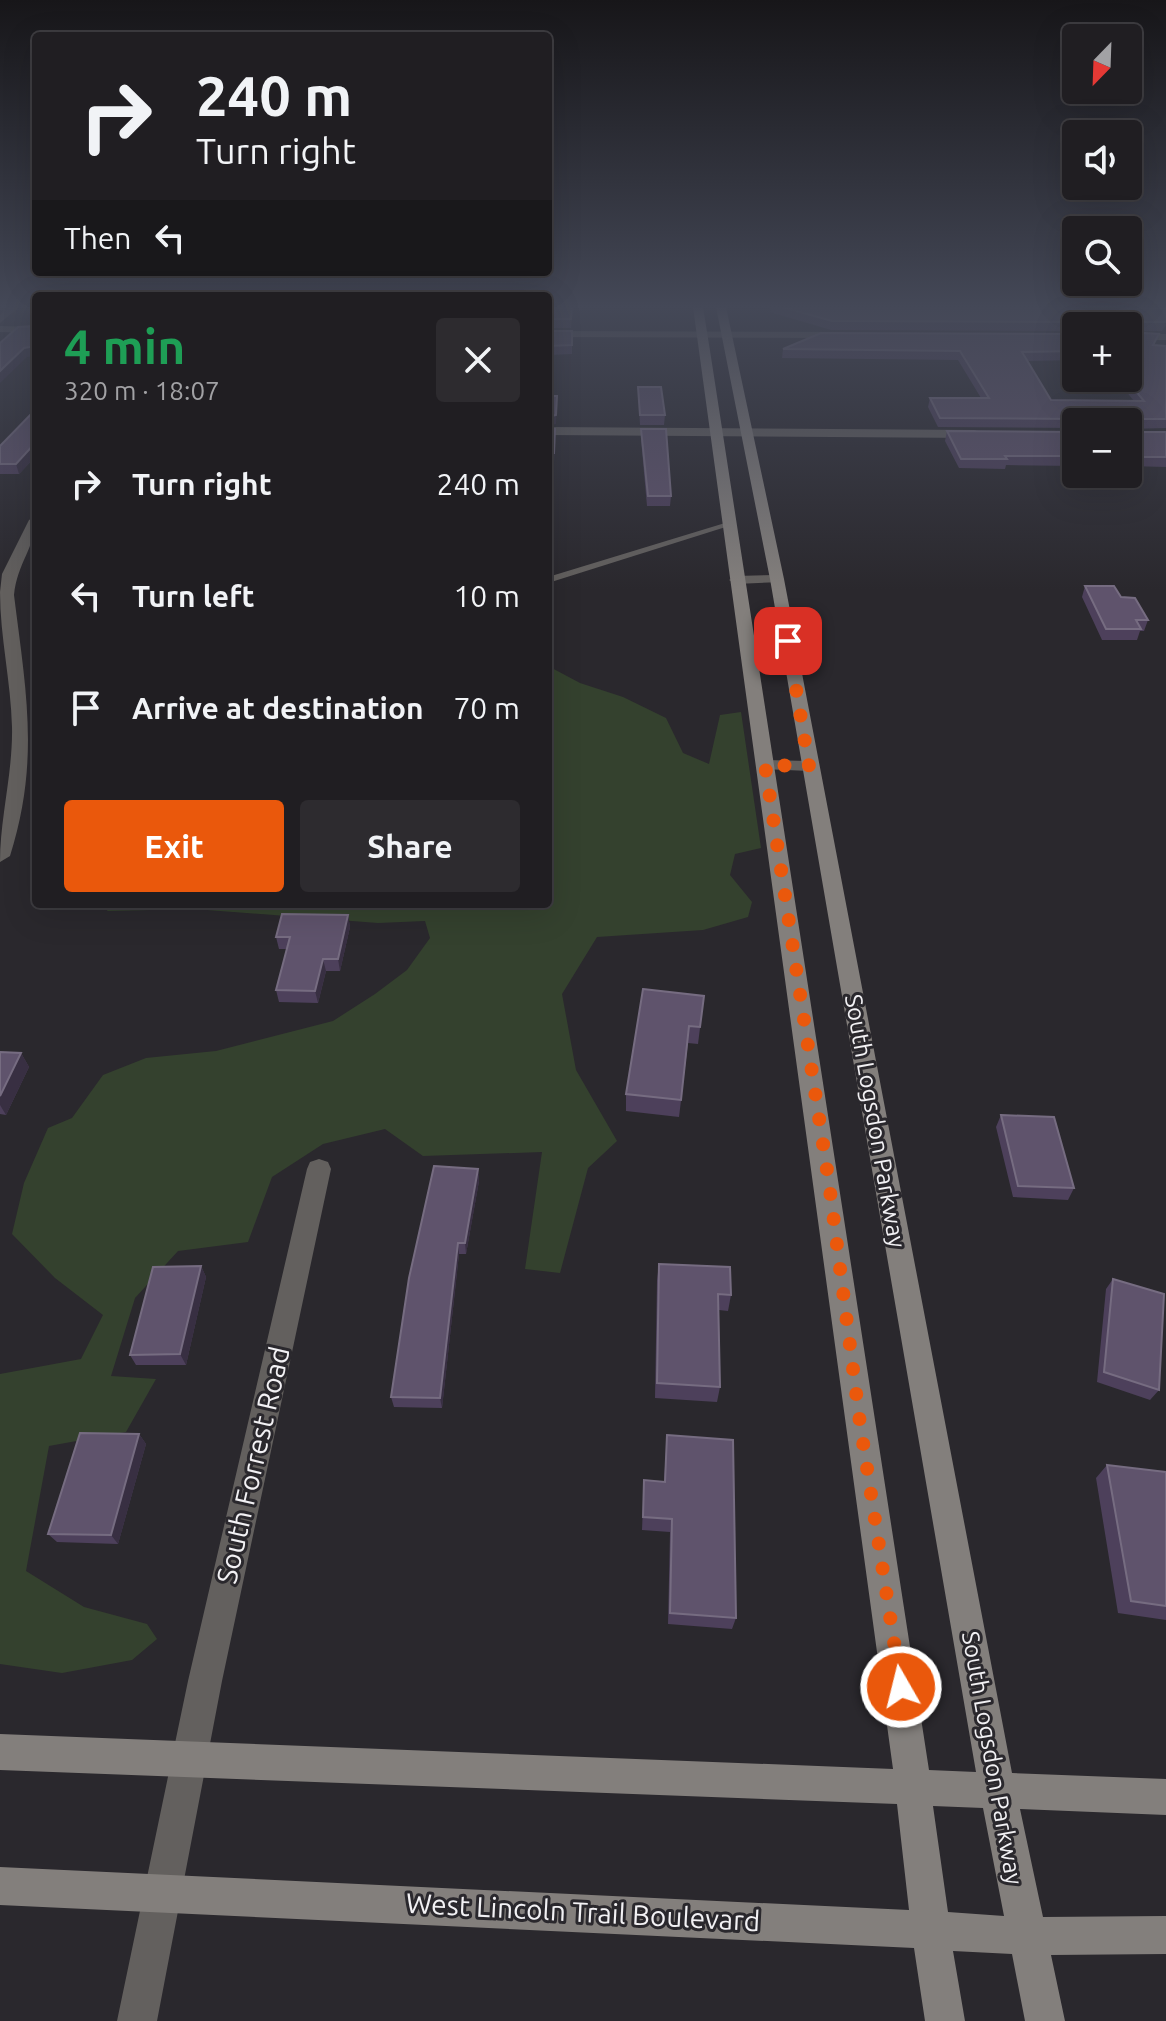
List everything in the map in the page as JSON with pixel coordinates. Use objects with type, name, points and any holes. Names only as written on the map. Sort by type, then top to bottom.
[{"type":"main road","name":"South Logsdon Parkway","points":[[715,401],[716,433],[728,525],[829,1183],[860,1423],[899,1671],[930,1932],[945,2021]]},
{"type":"main road","name":"South Logsdon Parkway","points":[[735,401],[746,434],[777,579],[998,1792],[1025,1936],[1045,2021]]},
{"type":"main road","points":[[0,1752],[1166,1797]]},
{"type":"main road","name":"West Lincoln Trail Boulevard","points":[[0,1886],[765,1920],[1025,1936],[1166,1935]]},
{"type":"street","points":[[552,431],[982,434]]},
{"type":"street","points":[[0,856],[20,782],[24,745],[7,595],[9,574],[32,528]]},
{"type":"street","points":[[736,580],[777,579]]},
{"type":"street","points":[[765,765],[809,766]]},
{"type":"street","name":"South Forrest Road","points":[[137,2021],[189,1761],[319,1169]]},
{"type":"lane","points":[[552,579],[728,525]]},
{"type":"green space","points":[[552,668],[580,683],[623,697],[666,718],[683,753],[709,764],[720,715],[741,712],[761,848],[735,854],[730,875],[752,902],[748,917],[703,930],[597,937],[562,994],[576,1070],[617,1141],[588,1168],[560,1273],[525,1269],[542,1152],[423,1156],[385,1129],[323,1144],[272,1177],[248,1242],[178,1251],[135,1298],[111,1376],[156,1379],[126,1432],[49,1446],[26,1571],[84,1607],[147,1624],[157,1639],[132,1660],[62,1673],[0,1664],[0,1374],[81,1359],[103,1315],[55,1278],[12,1234],[24,1183],[48,1128],[72,1118],[103,1075],[146,1058],[216,1051],[333,1021],[407,970],[430,938],[425,921],[378,923],[194,909],[108,911],[104,908],[552,908]]},
{"type":"building","points":[[552,401],[557,401],[556,415],[552,416]]},
{"type":"building","points":[[639,401],[663,401],[665,415],[640,415]]},
{"type":"building","points":[[932,401],[1166,401],[1166,419],[1142,419],[1142,408],[1062,408],[1062,419],[940,418]]},
{"type":"building","points":[[32,413],[32,446],[16,464],[0,464],[0,446]]},
{"type":"building","points":[[552,429],[555,429],[552,453]]},
{"type":"building","points":[[641,429],[666,429],[671,496],[648,496]]},
{"type":"building","points":[[947,431],[1062,432],[1062,456],[961,459]]},
{"type":"building","points":[[1142,432],[1166,432],[1166,457],[1142,457]]},
{"type":"building","points":[[1085,586],[1114,586],[1121,597],[1135,598],[1148,620],[1136,620],[1141,629],[1106,629]]},
{"type":"building","points":[[282,914],[348,915],[338,959],[323,959],[315,991],[276,990],[290,937],[276,937]]},
{"type":"building","points":[[643,989],[704,996],[700,1027],[689,1026],[681,1100],[626,1094]]},
{"type":"building","points":[[0,1052],[21,1053],[0,1096]]},
{"type":"building","points":[[1001,1115],[1054,1117],[1074,1188],[1018,1186]]},
{"type":"building","points":[[434,1166],[478,1169],[465,1243],[458,1243],[440,1398],[391,1397],[409,1278]]},
{"type":"building","points":[[659,1264],[730,1267],[731,1295],[718,1294],[720,1387],[657,1383]]},
{"type":"building","points":[[201,1266],[180,1354],[130,1355],[153,1267]]},
{"type":"building","points":[[1113,1279],[1164,1294],[1159,1390],[1104,1372]]},
{"type":"building","points":[[80,1433],[139,1434],[111,1535],[48,1534]]},
{"type":"building","points":[[667,1435],[733,1440],[736,1618],[670,1613],[672,1519],[643,1517],[644,1480],[665,1482]]},
{"type":"building","points":[[1107,1465],[1166,1472],[1166,1606],[1131,1601]]},
{"type":"route","points":[[788,641],[809,766],[765,765],[901,1687]]}]
